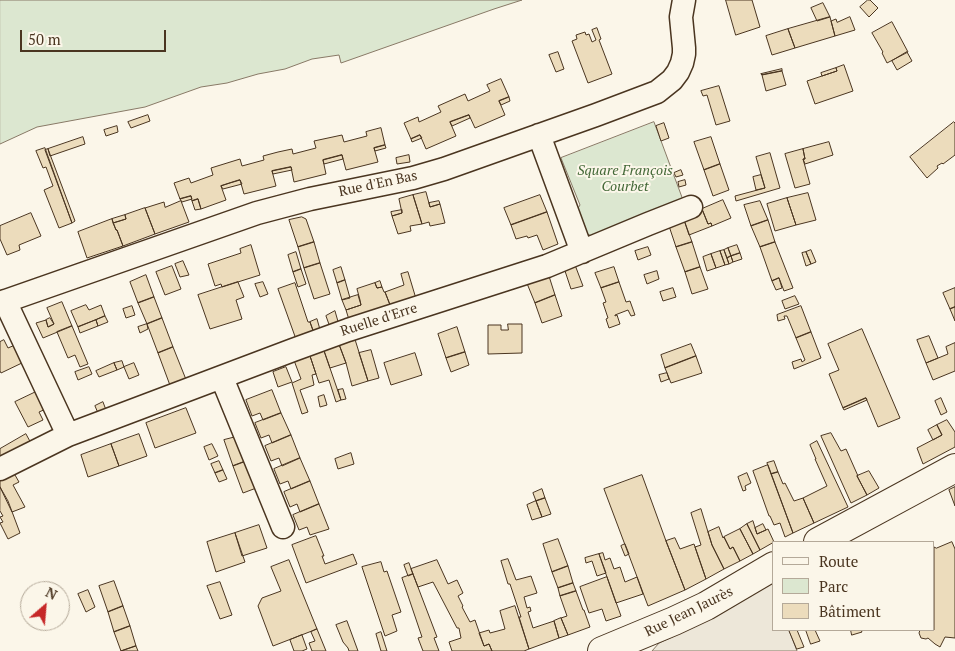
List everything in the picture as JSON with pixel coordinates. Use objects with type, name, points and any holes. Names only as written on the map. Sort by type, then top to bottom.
[{"type":"main road","points":[[820,541],[955,468]]},
{"type":"main road","name":"Rue Jean Jaurès","points":[[614,649],[706,606],[772,567]]},
{"type":"street","name":"Rue d'En Bas","points":[[3,302],[257,213],[310,199],[413,178],[436,171],[657,92],[672,80],[678,72],[684,54],[681,17],[684,0]]},
{"type":"street","points":[[539,135],[582,252]]},
{"type":"street","name":"Ruelle d'Erre","points":[[0,469],[68,435],[293,350],[348,330],[547,266],[691,208]]},
{"type":"street","points":[[3,302],[68,435]]},
{"type":"street","points":[[222,378],[283,527]]},
{"type":"green space","points":[[0,0],[522,0],[341,63],[339,55],[312,59],[285,69],[227,83],[201,87],[145,107],[37,127],[0,144]]},
{"type":"green space","name":"Square François Courbet","points":[[654,122],[683,200],[594,237],[583,232],[575,213],[580,205],[561,158]]},
{"type":"shaded area","points":[[770,579],[772,584],[772,631],[789,631],[797,651],[652,651],[659,643],[696,626]]},
{"type":"building","points":[[726,0],[752,0],[760,27],[736,35]]},
{"type":"building","points":[[868,0],[878,8],[869,17],[860,7]]},
{"type":"building","points":[[823,3],[830,17],[817,21],[811,8]]},
{"type":"building","points":[[830,17],[835,36],[795,48],[788,29]]},
{"type":"building","points":[[850,17],[855,30],[835,36],[831,21],[836,19],[837,22]]},
{"type":"building","points":[[892,22],[908,52],[887,63],[872,33]]},
{"type":"building","points":[[597,28],[601,39],[599,40],[612,74],[588,83],[572,41],[577,39],[576,35],[585,32],[586,35],[589,34],[592,42],[596,40],[592,30]]},
{"type":"building","points":[[788,29],[795,48],[772,55],[766,36]]},
{"type":"building","points":[[558,52],[564,69],[556,72],[549,55]]},
{"type":"building","points":[[907,52],[912,61],[897,70],[892,61]]},
{"type":"building","points":[[844,65],[853,91],[815,104],[807,81],[837,71],[836,68]]},
{"type":"building","points":[[836,68],[837,71],[822,76],[821,73]]},
{"type":"building","points":[[782,69],[782,71],[761,74]]},
{"type":"building","points":[[782,71],[786,85],[766,91],[762,75]]},
{"type":"building","points":[[501,79],[509,97],[499,101],[505,115],[475,128],[469,115],[450,122],[456,136],[426,149],[420,135],[411,139],[404,123],[418,117],[419,122],[441,112],[438,106],[465,94],[468,101],[490,91],[487,85]]},
{"type":"building","points":[[719,86],[730,121],[716,125],[707,95],[703,96],[701,91]]},
{"type":"building","points":[[509,97],[510,101],[501,105],[499,101]]},
{"type":"building","points":[[148,115],[150,121],[131,128],[128,122]]},
{"type":"building","points":[[469,115],[470,118],[452,126],[450,122]]},
{"type":"building","points":[[954,122],[955,155],[937,166],[938,168],[927,178],[910,157]]},
{"type":"building","points":[[664,123],[669,138],[661,141],[656,126]]},
{"type":"building","points":[[117,126],[118,132],[106,136],[104,130]]},
{"type":"building","points":[[381,128],[385,145],[374,148],[378,162],[346,170],[342,155],[323,160],[326,174],[294,182],[291,167],[272,171],[276,186],[244,194],[240,180],[230,183],[221,186],[226,200],[201,209],[198,199],[192,201],[191,196],[180,199],[174,183],[189,178],[191,183],[213,175],[211,168],[240,159],[242,166],[264,160],[263,156],[278,152],[292,149],[293,154],[316,148],[314,141],[342,135],[344,142],[367,136],[366,132]]},
{"type":"building","points":[[420,135],[422,138],[412,142],[411,139]]},
{"type":"building","points":[[83,137],[85,144],[50,156],[48,149]]},
{"type":"building","points":[[711,137],[720,164],[704,170],[694,142]]},
{"type":"building","points":[[829,142],[833,155],[805,164],[803,149]]},
{"type":"building","points":[[385,145],[386,148],[375,151],[374,148]]},
{"type":"building","points":[[45,148],[72,223],[59,228],[44,190],[53,186],[46,167],[43,168],[36,151]]},
{"type":"building","points":[[48,149],[75,221],[72,223],[45,150]]},
{"type":"building","points":[[803,149],[805,159],[803,159],[810,184],[795,188],[785,154]]},
{"type":"building","points":[[770,153],[780,188],[736,201],[735,196],[765,188],[756,157]]},
{"type":"building","points":[[342,155],[343,159],[324,164],[323,160]]},
{"type":"building","points":[[409,155],[410,162],[397,164],[396,158]]},
{"type":"building","points":[[720,164],[729,190],[713,196],[704,170]]},
{"type":"building","points":[[291,167],[292,170],[273,174],[272,171]]},
{"type":"building","points":[[681,170],[683,175],[676,177],[674,173]]},
{"type":"building","points":[[761,175],[765,188],[756,190],[753,177]]},
{"type":"building","points":[[240,180],[242,184],[223,189],[221,186]]},
{"type":"building","points":[[685,180],[686,185],[679,187],[678,182]]},
{"type":"building","points":[[426,192],[430,207],[440,204],[445,223],[430,226],[429,222],[422,224],[413,195]]},
{"type":"building","points":[[808,193],[816,220],[796,225],[787,198]]},
{"type":"building","points":[[413,195],[422,224],[410,226],[411,231],[398,234],[392,216],[402,213],[399,199]]},
{"type":"building","points":[[540,195],[547,212],[511,225],[504,208]]},
{"type":"building","points":[[191,196],[192,199],[182,202],[180,199]]},
{"type":"building","points":[[787,198],[796,225],[775,231],[767,204]]},
{"type":"building","points":[[198,199],[201,209],[195,210],[192,201]]},
{"type":"building","points":[[723,200],[731,218],[712,226],[711,223],[708,224],[702,209]]},
{"type":"building","points":[[181,201],[189,222],[155,234],[145,208],[164,202],[165,207]]},
{"type":"building","points":[[439,201],[440,204],[430,207],[429,203]]},
{"type":"building","points":[[760,201],[768,220],[751,226],[744,205]]},
{"type":"building","points":[[145,208],[155,234],[123,246],[113,223],[126,219],[125,215]]},
{"type":"building","points":[[702,209],[708,224],[711,223],[712,226],[689,235],[683,217]]},
{"type":"building","points":[[402,210],[402,213],[392,216],[391,212]]},
{"type":"building","points":[[547,212],[558,244],[543,250],[537,235],[516,239],[511,225]]},
{"type":"building","points":[[31,213],[41,236],[19,245],[20,250],[7,255],[0,239],[0,226]]},
{"type":"building","points":[[125,215],[126,219],[113,223],[112,219]]},
{"type":"building","points":[[302,217],[306,219],[314,242],[298,247],[289,220]]},
{"type":"building","points":[[683,217],[692,242],[676,247],[668,223]]},
{"type":"building","points":[[112,219],[123,246],[87,258],[78,232]]},
{"type":"building","points":[[768,220],[775,242],[760,247],[751,226]]},
{"type":"building","points":[[314,242],[320,263],[304,268],[298,247]]},
{"type":"building","points":[[692,242],[700,267],[685,272],[676,247]]},
{"type":"building","points":[[775,242],[793,288],[784,291],[779,278],[772,281],[760,247]]},
{"type":"building","points":[[251,245],[260,275],[222,287],[221,284],[215,286],[208,264],[241,253],[240,249]]},
{"type":"building","points":[[737,245],[740,253],[731,256],[728,248]]},
{"type":"building","points":[[648,247],[651,255],[638,260],[635,251]]},
{"type":"building","points":[[728,248],[731,256],[727,258],[724,250]]},
{"type":"building","points":[[724,250],[729,264],[725,265],[720,251]]},
{"type":"building","points":[[811,250],[816,262],[811,264],[806,252]]},
{"type":"building","points":[[720,251],[725,265],[716,268],[711,254]]},
{"type":"building","points":[[296,252],[301,269],[293,272],[288,255]]},
{"type":"building","points":[[806,252],[811,264],[806,266],[802,253]]},
{"type":"building","points":[[740,253],[742,259],[733,262],[731,256]]},
{"type":"building","points":[[711,254],[716,268],[707,271],[703,257]]},
{"type":"building","points":[[731,256],[733,262],[729,264],[727,258]]},
{"type":"building","points":[[183,261],[189,275],[180,277],[175,264]]},
{"type":"building","points":[[320,263],[330,294],[314,299],[304,268]]},
{"type":"building","points":[[575,265],[583,286],[571,289],[564,268]]},
{"type":"building","points":[[172,266],[181,289],[165,295],[156,272]]},
{"type":"building","points":[[341,267],[345,280],[337,283],[333,270]]},
{"type":"building","points":[[614,267],[619,282],[601,288],[595,273]]},
{"type":"building","points":[[700,267],[708,289],[692,294],[685,272]]},
{"type":"building","points":[[301,269],[306,284],[298,287],[293,272]]},
{"type":"building","points":[[657,271],[659,279],[647,284],[644,275]]},
{"type":"building","points":[[408,272],[417,302],[392,310],[385,292],[404,285],[401,274]]},
{"type":"building","points":[[548,273],[555,295],[535,303],[526,281]]},
{"type":"building","points":[[146,275],[154,297],[138,303],[130,282]]},
{"type":"building","points":[[779,278],[782,288],[776,290],[772,281]]},
{"type":"building","points":[[345,280],[350,298],[342,300],[337,283]]},
{"type":"building","points":[[380,281],[382,287],[377,288],[375,283]]},
{"type":"building","points":[[238,282],[244,297],[236,300],[242,319],[210,329],[198,295]]},
{"type":"building","points":[[263,282],[268,294],[260,297],[255,284]]},
{"type":"building","points":[[619,282],[626,302],[630,301],[635,315],[631,316],[628,310],[615,315],[617,315],[620,324],[609,328],[603,303],[606,302],[601,288]]},
{"type":"building","points":[[295,283],[308,322],[310,322],[315,336],[297,342],[278,289]]},
{"type":"building","points":[[375,283],[377,288],[382,287],[392,310],[350,323],[346,310],[361,305],[357,289]]},
{"type":"building","points":[[673,288],[676,297],[663,301],[660,292]]},
{"type":"building","points":[[955,288],[955,307],[950,309],[943,293]]},
{"type":"building","points":[[358,295],[361,305],[346,310],[342,300]]},
{"type":"building","points":[[555,295],[562,316],[542,323],[535,303]]},
{"type":"building","points":[[795,296],[799,304],[785,309],[782,301]]},
{"type":"building","points":[[154,297],[162,318],[147,324],[138,303]]},
{"type":"building","points":[[62,302],[72,326],[43,338],[36,323],[46,320],[48,327],[54,324],[47,308]]},
{"type":"building","points":[[86,305],[89,310],[101,305],[105,316],[78,327],[71,311]]},
{"type":"building","points":[[132,306],[135,315],[126,318],[123,309]]},
{"type":"building","points":[[801,306],[811,332],[796,338],[787,316],[784,316],[785,319],[778,321],[777,315]]},
{"type":"building","points":[[955,307],[955,321],[950,309]]},
{"type":"building","points":[[335,311],[339,325],[331,330],[326,316]]},
{"type":"building","points":[[105,316],[108,322],[98,326],[96,320]]},
{"type":"building","points":[[50,318],[54,324],[48,327],[46,320]]},
{"type":"building","points":[[162,318],[173,347],[158,353],[147,324]]},
{"type":"building","points":[[317,319],[321,333],[315,336],[310,322]]},
{"type":"building","points":[[96,320],[98,326],[80,333],[78,327]]},
{"type":"building","points":[[147,324],[148,329],[140,333],[138,327]]},
{"type":"building","points":[[508,324],[522,324],[522,353],[488,354],[488,325],[501,325],[501,330],[508,330]]},
{"type":"building","points":[[72,326],[88,364],[80,367],[75,355],[68,358],[57,332]]},
{"type":"building","points":[[457,327],[465,352],[446,358],[438,334]]},
{"type":"building","points":[[862,329],[900,418],[878,427],[866,398],[843,408],[829,374],[839,370],[828,344]]},
{"type":"building","points":[[811,332],[821,358],[794,369],[792,362],[801,359],[802,362],[805,360],[796,338]]},
{"type":"building","points":[[353,333],[368,381],[352,386],[337,339]]},
{"type":"building","points":[[929,336],[938,358],[926,363],[917,340]]},
{"type":"building","points":[[337,339],[346,363],[330,368],[322,345]]},
{"type":"building","points":[[4,340],[8,348],[15,345],[24,362],[1,373],[0,342]]},
{"type":"building","points":[[955,343],[955,371],[933,380],[926,363],[948,354],[946,347]]},
{"type":"building","points":[[691,344],[696,356],[665,368],[661,355]]},
{"type":"building","points":[[322,345],[341,400],[336,402],[329,380],[319,383],[308,350]]},
{"type":"building","points":[[173,347],[187,382],[171,388],[158,353]]},
{"type":"building","points":[[308,350],[316,374],[312,375],[314,385],[300,390],[308,412],[302,414],[292,383],[301,379],[292,355]]},
{"type":"building","points":[[371,350],[379,378],[368,381],[359,353]]},
{"type":"building","points":[[465,352],[469,365],[451,372],[446,358]]},
{"type":"building","points":[[415,353],[422,375],[391,385],[384,363]]},
{"type":"building","points":[[696,356],[702,373],[671,383],[665,368]]},
{"type":"building","points":[[122,361],[124,367],[117,370],[114,363]]},
{"type":"building","points":[[114,363],[117,370],[99,377],[96,371]]},
{"type":"building","points":[[134,363],[139,375],[129,379],[124,367]]},
{"type":"building","points":[[89,367],[92,374],[78,380],[75,372]]},
{"type":"building","points":[[286,367],[292,382],[278,387],[273,372]]},
{"type":"building","points":[[667,373],[669,379],[661,382],[659,375]]},
{"type":"building","points":[[343,389],[346,399],[341,400],[338,390]]},
{"type":"building","points":[[272,390],[281,413],[263,420],[260,413],[252,416],[246,400]]},
{"type":"building","points":[[38,391],[46,409],[39,412],[43,420],[28,427],[15,402]]},
{"type":"building","points":[[324,395],[327,405],[320,407],[318,397]]},
{"type":"building","points":[[866,398],[867,400],[844,410],[843,408]]},
{"type":"building","points":[[941,398],[947,412],[941,415],[935,401]]},
{"type":"building","points":[[103,402],[106,410],[98,413],[95,406]]},
{"type":"building","points":[[186,408],[196,433],[155,448],[146,423]]},
{"type":"building","points":[[281,413],[291,435],[272,443],[269,435],[261,438],[255,423]]},
{"type":"building","points":[[947,420],[955,432],[955,447],[923,464],[917,448],[942,435],[937,425]]},
{"type":"building","points":[[937,425],[942,435],[933,440],[928,430]]},
{"type":"building","points":[[831,433],[841,451],[846,449],[867,495],[851,503],[821,436]]},
{"type":"building","points":[[26,434],[32,445],[0,464],[0,449]]},
{"type":"building","points":[[139,434],[147,456],[119,466],[111,444]]},
{"type":"building","points":[[291,435],[300,458],[282,466],[279,458],[271,461],[265,446]]},
{"type":"building","points":[[240,436],[249,460],[233,466],[224,440]]},
{"type":"building","points":[[817,441],[848,507],[814,523],[803,498],[827,486],[810,445]]},
{"type":"building","points":[[111,444],[119,466],[88,477],[81,455]]},
{"type":"building","points":[[212,444],[218,456],[209,460],[204,447]]},
{"type":"building","points":[[351,453],[354,464],[338,469],[335,459]]},
{"type":"building","points":[[300,458],[310,481],[291,489],[288,481],[280,484],[274,469]]},
{"type":"building","points":[[249,460],[259,487],[243,493],[233,466]]},
{"type":"building","points":[[219,461],[223,470],[215,473],[211,464]]},
{"type":"building","points":[[774,461],[778,472],[771,474],[767,463]]},
{"type":"building","points":[[768,465],[793,533],[785,537],[780,523],[774,525],[769,516],[753,471]]},
{"type":"building","points":[[11,468],[19,482],[13,485],[25,507],[12,512],[0,487],[0,474]]},
{"type":"building","points":[[223,470],[227,479],[219,482],[215,473]]},
{"type":"building","points":[[869,471],[879,488],[867,495],[857,476]]},
{"type":"building","points":[[778,472],[794,501],[803,498],[814,523],[793,533],[771,474]]},
{"type":"building","points":[[747,473],[751,483],[745,486],[746,490],[743,491],[738,477]]},
{"type":"building","points":[[642,475],[685,590],[648,606],[604,489]]},
{"type":"building","points":[[310,481],[319,504],[300,512],[297,504],[290,507],[284,492]]},
{"type":"building","points":[[0,487],[8,501],[20,533],[8,539],[0,523],[3,522],[0,517],[3,516],[0,511]]},
{"type":"building","points":[[955,487],[955,506],[949,490]]},
{"type":"building","points":[[542,489],[545,498],[536,501],[533,493]]},
{"type":"building","points":[[545,498],[551,514],[542,517],[536,501]]},
{"type":"building","points":[[536,501],[542,517],[532,520],[527,505]]},
{"type":"building","points":[[319,504],[329,529],[310,535],[307,527],[299,530],[293,515]]},
{"type":"building","points":[[701,509],[712,545],[724,569],[706,579],[695,547],[701,545],[691,513]]},
{"type":"building","points":[[753,521],[757,534],[768,529],[774,541],[760,550],[747,524]]},
{"type":"building","points":[[747,524],[760,550],[753,554],[740,529]]},
{"type":"building","points":[[763,524],[766,530],[757,534],[755,528]]},
{"type":"building","points":[[259,525],[267,548],[242,556],[235,533]]},
{"type":"building","points":[[719,527],[723,538],[730,549],[733,547],[740,561],[724,569],[708,532]]},
{"type":"building","points":[[740,529],[753,554],[740,561],[733,547],[730,549],[724,537]]},
{"type":"building","points":[[235,533],[245,562],[216,572],[207,542]]},
{"type":"building","points":[[316,536],[325,564],[353,554],[357,564],[306,583],[292,545]]},
{"type":"building","points":[[675,538],[680,549],[694,544],[706,579],[685,590],[666,541]]},
{"type":"building","points":[[558,539],[568,566],[552,572],[543,544]]},
{"type":"building","points":[[952,542],[955,549],[955,638],[945,637],[940,647],[928,638],[921,638],[919,633],[920,631],[935,631],[936,548]]},
{"type":"building","points":[[625,544],[629,554],[625,556],[621,546]]},
{"type":"building","points":[[603,553],[605,560],[610,558],[614,569],[620,567],[625,582],[637,577],[643,594],[616,603],[599,554]]},
{"type":"building","points":[[599,554],[606,573],[597,576],[592,561],[586,563],[585,558]]},
{"type":"building","points":[[508,559],[516,580],[531,576],[537,593],[524,597],[527,608],[530,607],[531,611],[528,612],[533,628],[554,621],[559,638],[529,649],[519,617],[521,617],[501,561]]},
{"type":"building","points":[[289,560],[317,629],[273,646],[258,606],[262,598],[281,591],[271,567]]},
{"type":"building","points":[[437,560],[448,584],[457,580],[463,593],[458,596],[462,607],[470,622],[475,620],[484,646],[489,644],[492,651],[452,651],[449,642],[461,638],[459,628],[457,628],[433,582],[418,587],[411,569]]},
{"type":"building","points":[[381,562],[384,572],[387,571],[401,612],[392,615],[397,631],[385,636],[362,567]]},
{"type":"building","points":[[409,563],[413,574],[408,576],[404,565]]},
{"type":"building","points":[[568,566],[573,583],[558,588],[552,572]]},
{"type":"building","points":[[413,574],[437,637],[434,638],[439,651],[423,651],[418,638],[422,637],[402,578]]},
{"type":"building","points":[[607,577],[621,616],[606,621],[602,609],[589,613],[580,587]]},
{"type":"building","points":[[114,581],[123,606],[108,612],[99,586]]},
{"type":"building","points":[[220,582],[232,615],[220,619],[207,586]]},
{"type":"building","points":[[573,583],[576,591],[560,596],[558,588]]},
{"type":"building","points":[[88,590],[95,607],[86,612],[78,594]]},
{"type":"building","points":[[576,591],[590,627],[568,635],[561,618],[567,616],[560,596]]},
{"type":"building","points":[[123,606],[130,626],[114,632],[108,612]]},
{"type":"building","points":[[515,606],[529,649],[524,651],[492,651],[489,644],[484,646],[479,633],[489,630],[490,633],[505,629],[500,611]]},
{"type":"building","points":[[561,618],[568,635],[559,638],[554,621]]},
{"type":"building","points":[[347,621],[358,651],[349,651],[336,625]]},
{"type":"building","points":[[130,626],[136,646],[121,651],[114,632]]},
{"type":"building","points":[[317,629],[326,651],[312,651],[309,643],[315,641],[311,632]]},
{"type":"building","points":[[789,631],[797,631],[804,647],[797,649]]},
{"type":"building","points":[[806,631],[815,631],[820,641],[811,644]]},
{"type":"building","points":[[851,631],[862,632],[852,635]]},
{"type":"building","points":[[381,632],[387,651],[381,651],[376,634]]},
{"type":"building","points":[[302,635],[307,649],[294,651],[290,640]]},
{"type":"building","points":[[136,646],[138,651],[121,651]]}]
